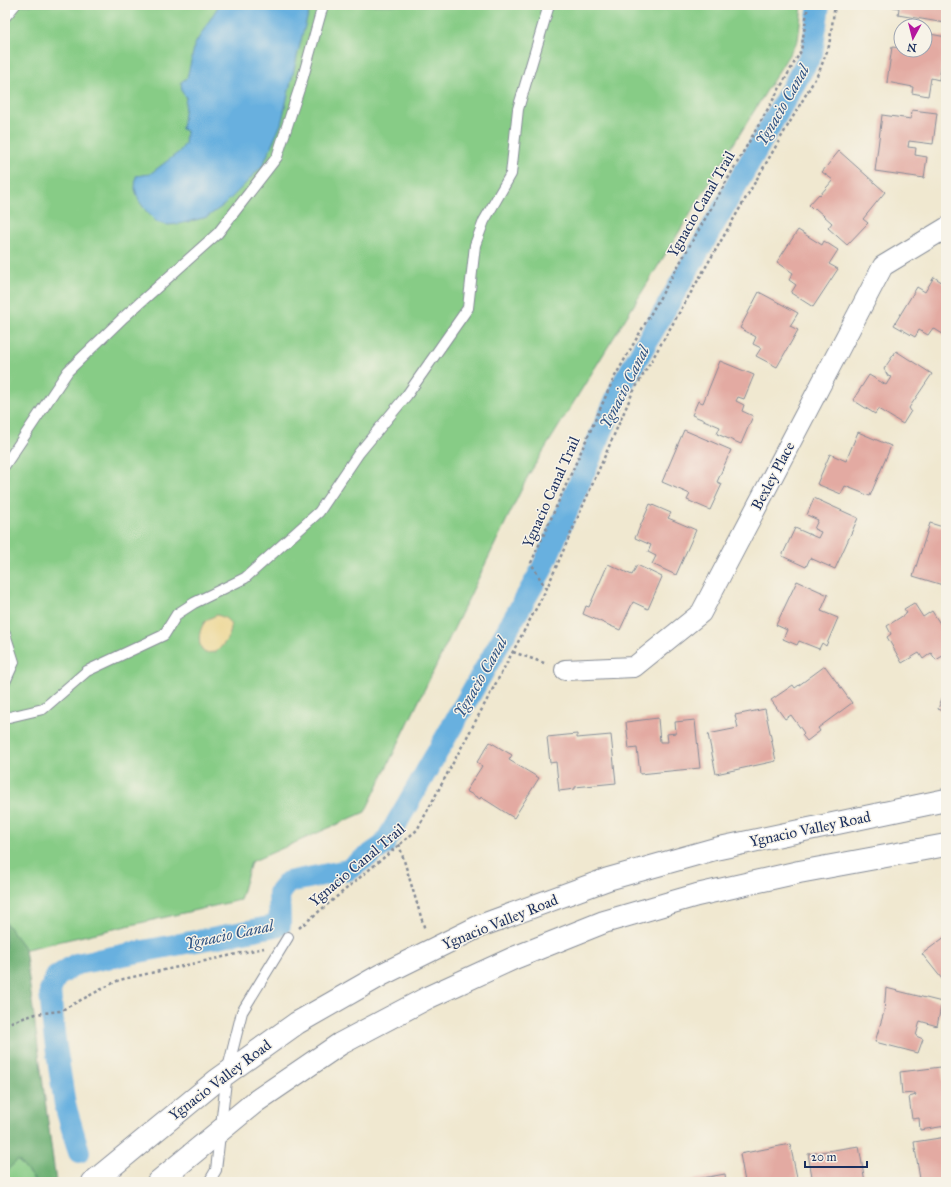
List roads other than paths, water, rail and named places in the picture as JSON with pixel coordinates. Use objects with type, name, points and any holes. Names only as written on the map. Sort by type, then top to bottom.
[{"type":"highway","name":"Ygnacio Valley Road","points":[[93,1182],[142,1140],[227,1072],[297,1023],[381,975],[480,926],[608,879],[715,849],[946,800]]},
{"type":"highway","points":[[158,1182],[255,1102],[340,1044],[429,997],[514,958],[604,922],[697,895],[799,872],[946,845]]},
{"type":"street","name":"Bexley Place","points":[[564,670],[634,667],[701,613],[883,266],[946,228]]},
{"type":"lane","points":[[5,17],[15,5]]},
{"type":"lane","points":[[5,465],[68,372],[124,317],[218,233],[277,157],[303,77],[323,5]]},
{"type":"lane","points":[[5,718],[43,708],[87,671],[164,634],[178,614],[194,604],[245,578],[319,512],[359,453],[407,395],[468,308],[474,245],[484,222],[511,174],[518,109],[549,5]]},
{"type":"lane","points":[[5,634],[14,662],[5,682]]},
{"type":"lane","points":[[209,1182],[216,1170],[227,1072],[242,1012],[288,937]]},
{"type":"water","points":[[219,5],[311,5],[281,124],[263,165],[224,205],[207,217],[179,224],[167,225],[157,222],[139,201],[135,189],[136,176],[150,174],[179,152],[185,144],[186,131],[182,129],[186,97],[182,92],[181,82],[187,78],[195,44]]},
{"type":"waterway","name":"Ygnacio Canal","points":[[79,1152],[65,1105],[54,1034],[50,991],[56,977],[76,964],[280,925],[279,893],[288,882],[348,870],[384,845],[541,571],[622,385],[812,53],[819,5]]}]
